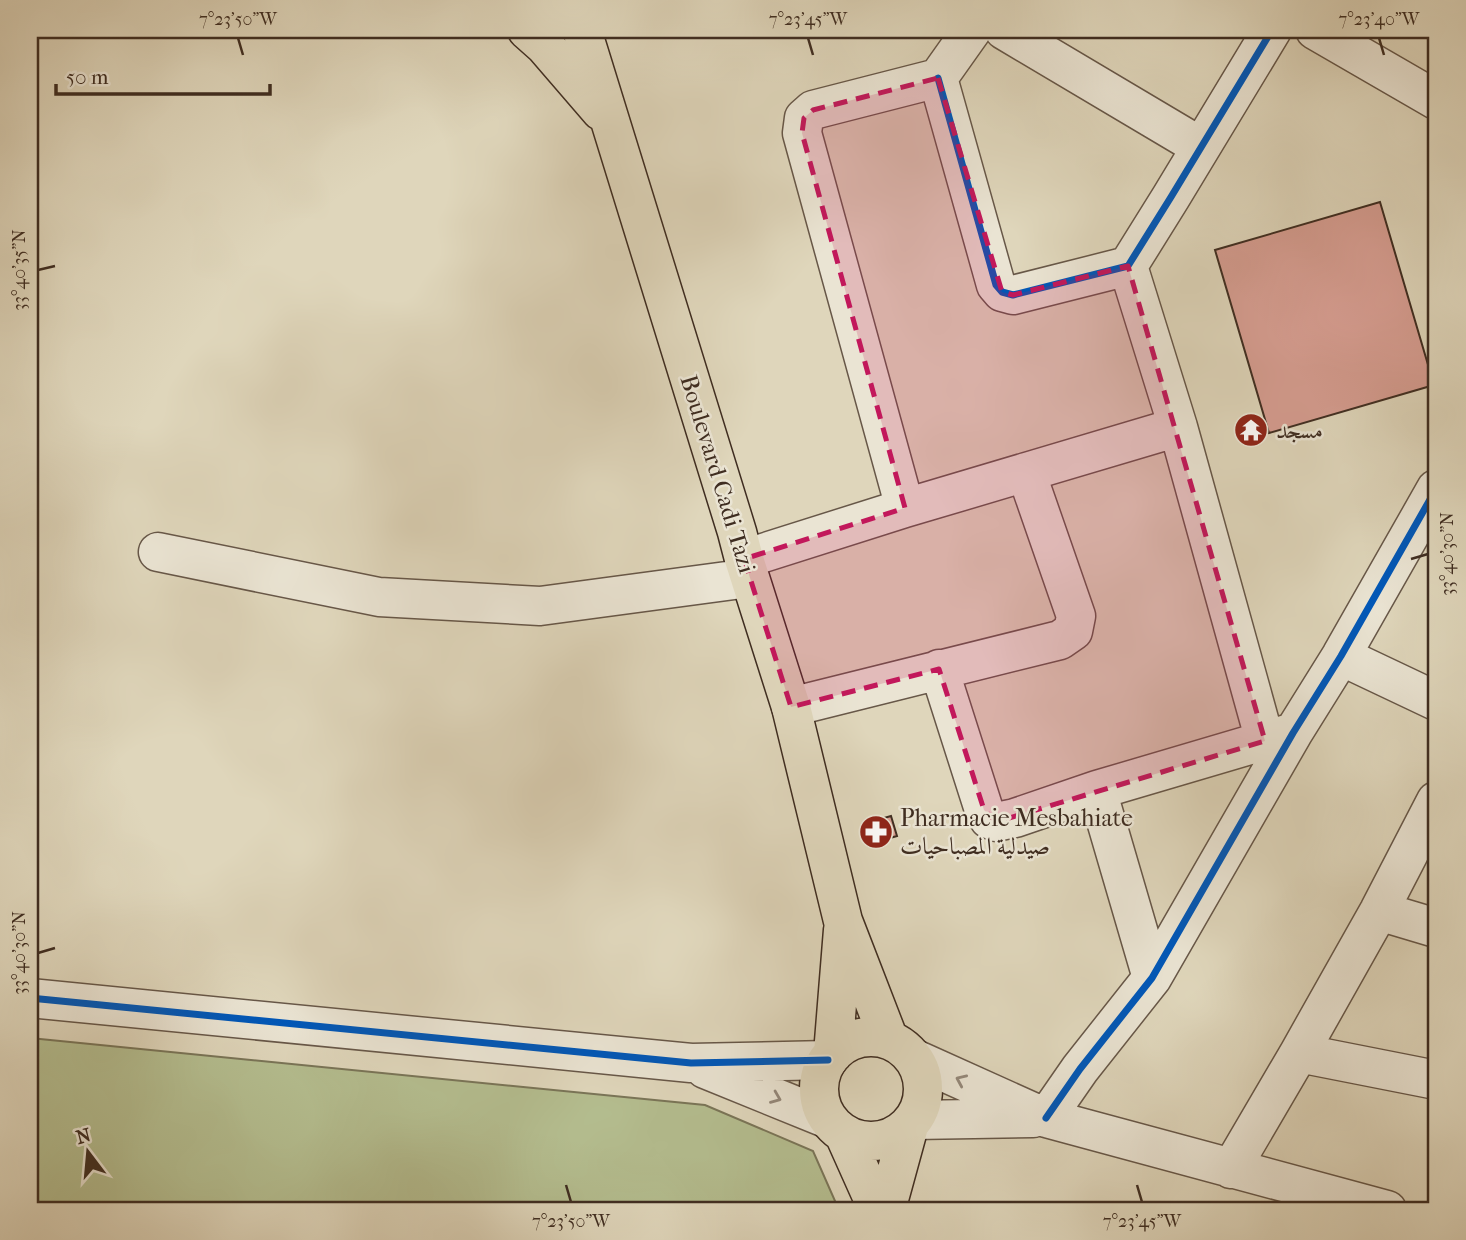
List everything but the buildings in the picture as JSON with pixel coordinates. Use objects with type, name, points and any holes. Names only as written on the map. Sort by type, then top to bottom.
[{"type":"main road","points":[[527,30],[545,46],[610,121]]},
{"type":"main road","name":"Boulevard Cadi Tazi","points":[[582,30],[791,707],[843,921],[902,1049]]},
{"type":"main road","points":[[597,78],[610,30]]},
{"type":"main road","name":"Boulevard Cadi Tazi","points":[[830,1057],[843,921]]},
{"type":"main road","points":[[878,1210],[836,1126],[821,1105],[819,1090],[821,1074],[830,1057],[844,1044],[859,1038],[874,1037],[902,1049],[923,1079],[923,1100],[912,1123],[886,1210]]},
{"type":"main road","points":[[836,1126],[860,1141],[878,1142],[895,1136],[912,1123]]},
{"type":"street","points":[[905,508],[802,133],[804,118],[813,110],[938,78],[972,30]]},
{"type":"street","points":[[1004,30],[1201,147]]},
{"type":"street","points":[[938,78],[996,285],[1002,292],[1013,295],[1128,266],[1272,30]]},
{"type":"street","points":[[1315,30],[1436,100]]},
{"type":"street","points":[[1128,266],[1279,737]]},
{"type":"street","points":[[158,552],[379,597],[540,606],[747,568],[905,508],[1178,427]]},
{"type":"street","points":[[791,707],[1060,640],[1073,631],[1076,616],[1026,472]]},
{"type":"street","points":[[1046,1118],[1080,1069],[1152,978],[1279,737],[1341,656],[1426,526],[1436,489]]},
{"type":"street","points":[[1341,656],[1436,701]]},
{"type":"street","points":[[939,669],[984,810],[989,819],[996,822],[1279,737]]},
{"type":"street","points":[[1097,790],[1152,978]]},
{"type":"street","points":[[1231,1168],[1299,1053],[1436,801]]},
{"type":"street","points":[[1378,911],[1436,928]]},
{"type":"street","points":[[30,998],[691,1063],[830,1057]]},
{"type":"street","points":[[902,1049],[1046,1118],[1387,1210]]},
{"type":"street","points":[[1299,1053],[1436,1080]]},
{"type":"street","points":[[691,1063],[836,1126]]},
{"type":"street","points":[[912,1123],[1046,1118]]},
{"type":"highlighted area","points":[[938,78],[1002,292],[1013,295],[1128,266],[1265,741],[996,822],[984,810],[939,669],[791,707],[744,559],[905,508],[802,133],[804,118],[813,110]]},
{"type":"green space","points":[[30,1038],[705,1105],[813,1151],[839,1210],[30,1210]]},
{"type":"cycle path","points":[[938,78],[996,285],[1002,292],[1013,295],[1128,266],[1272,30]]},
{"type":"cycle path","points":[[1046,1118],[1080,1069],[1152,978],[1436,489]]},
{"type":"cycle path","points":[[30,998],[691,1063],[828,1060]]},
{"type":"place","name":"مسجد","points":[[1251,430]]},
{"type":"place","name":"Pharmacie Mesbahiate صيدلية المصباحيات","points":[[876,832]]}]
